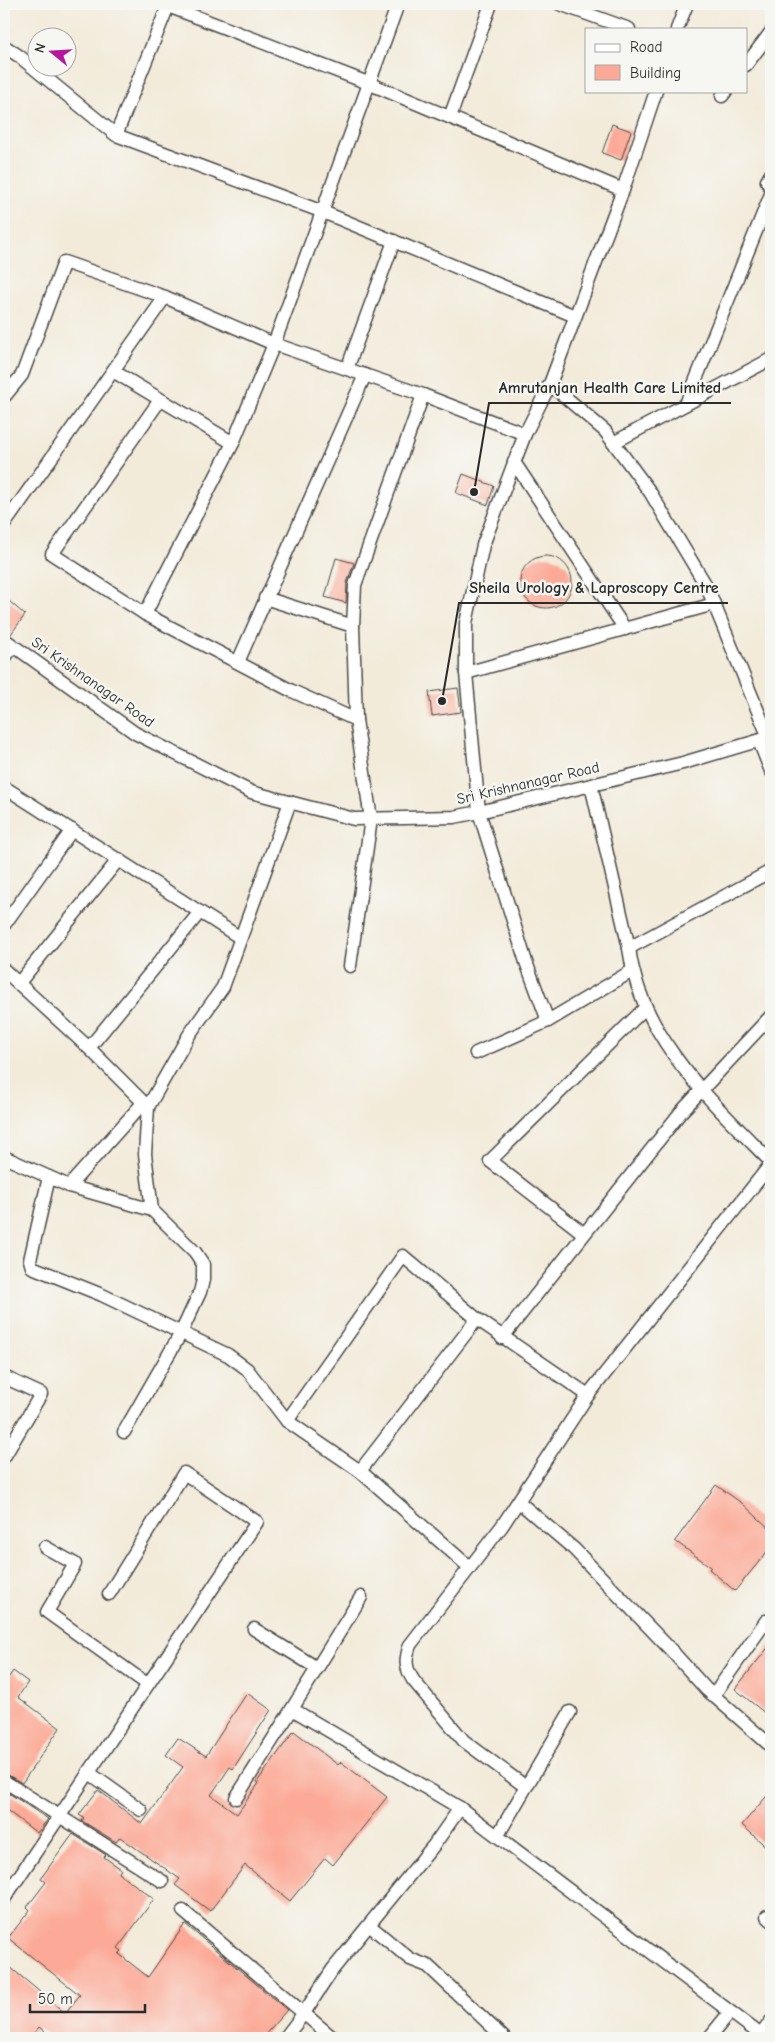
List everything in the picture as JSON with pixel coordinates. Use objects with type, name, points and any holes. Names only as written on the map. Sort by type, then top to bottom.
[{"type":"street","points":[[145,614],[233,443],[274,344],[398,4]]},
{"type":"street","points":[[450,117],[491,4]]},
{"type":"street","points":[[560,4],[573,6],[627,28]]},
{"type":"street","points":[[677,28],[687,4]]},
{"type":"street","points":[[116,135],[168,5],[368,83],[623,190]]},
{"type":"street","points":[[748,62],[771,32]]},
{"type":"street","points":[[4,46],[19,56],[116,135],[323,212],[575,316]]},
{"type":"street","points":[[548,1021],[526,962],[479,812],[466,673],[466,623],[483,544],[525,434],[550,384],[623,190],[656,92]]},
{"type":"street","points":[[771,174],[767,181],[771,189]]},
{"type":"street","points":[[686,404],[771,194]]},
{"type":"street","points":[[347,369],[394,241]]},
{"type":"street","points":[[4,397],[22,375],[64,262],[165,297],[274,344],[423,395],[525,434]]},
{"type":"street","points":[[4,523],[165,297]]},
{"type":"street","points":[[613,442],[771,359]]},
{"type":"street","points":[[113,371],[233,443]]},
{"type":"street","points":[[238,662],[365,375]]},
{"type":"street","points":[[550,384],[605,432],[613,442],[650,492],[707,587],[767,739],[771,771]]},
{"type":"street","points":[[350,966],[371,819],[356,720],[353,626],[355,585],[423,395]]},
{"type":"street","points":[[160,400],[52,554],[145,614],[290,690],[356,720]]},
{"type":"street","points":[[514,462],[625,629]]},
{"type":"street","points":[[265,598],[353,626]]},
{"type":"street","points":[[466,673],[714,604]]},
{"type":"street","points":[[4,659],[8,642]]},
{"type":"street","name":"Sri Krishnanagar Road","points":[[8,642],[135,733],[251,792],[354,819],[454,817],[683,763],[767,739]]},
{"type":"street","points":[[526,1787],[464,1741],[407,1670],[405,1659],[410,1645],[518,1502],[588,1395],[771,1163],[702,1090],[673,1055],[645,1008],[632,971],[629,948],[591,785]]},
{"type":"street","points":[[4,787],[239,937]]},
{"type":"street","points":[[69,1186],[146,1105],[189,1035],[223,986],[239,937],[290,802]]},
{"type":"street","points":[[4,925],[72,830]]},
{"type":"street","points":[[18,984],[119,859]]},
{"type":"street","points":[[629,948],[771,871]]},
{"type":"street","points":[[89,1048],[200,912]]},
{"type":"street","points":[[4,970],[89,1048],[146,1105],[144,1154],[152,1210]]},
{"type":"street","points":[[476,1053],[548,1021],[632,971]]},
{"type":"street","points":[[583,1234],[490,1161],[645,1008]]},
{"type":"street","points":[[502,1338],[681,1112],[771,1016]]},
{"type":"street","points":[[4,1157],[69,1186],[152,1210],[195,1252],[202,1264],[203,1280],[200,1292],[181,1332],[124,1432]]},
{"type":"street","points":[[49,1177],[30,1260],[32,1267],[102,1295],[228,1355],[247,1369],[287,1421],[360,1471],[468,1566]]},
{"type":"street","points":[[287,1421],[403,1256],[502,1338],[588,1395]]},
{"type":"street","points":[[360,1471],[477,1319]]},
{"type":"street","points":[[4,1377],[41,1394],[4,1457]]},
{"type":"street","points":[[4,1899],[256,1522],[184,1473],[109,1594]]},
{"type":"street","points":[[518,1502],[591,1566],[714,1696],[771,1746]]},
{"type":"street","points":[[45,1547],[75,1564],[47,1612],[147,1684]]},
{"type":"street","points":[[236,1798],[361,1597]]},
{"type":"street","points":[[714,1696],[766,1621]]},
{"type":"street","points":[[254,1629],[317,1668]]},
{"type":"street","points":[[292,1709],[460,1808],[763,2037],[771,2021]]},
{"type":"street","points":[[498,1835],[570,1712]]},
{"type":"street","points":[[88,1772],[141,1810]]},
{"type":"street","points":[[4,1782],[162,1880]]},
{"type":"street","points":[[285,2038],[333,1969],[434,1845],[460,1808]]},
{"type":"street","points":[[183,1911],[333,2038]]},
{"type":"street","points":[[369,1925],[410,1959],[428,1966],[504,2038]]},
{"type":"street","points":[[709,2038],[730,2012]]},
{"type":"building","points":[[612,124],[631,131],[621,160],[602,153]]},
{"type":"building","points":[[463,474],[494,486],[488,505],[456,493]]},
{"type":"building","points":[[541,556],[551,556],[565,563],[572,577],[572,587],[565,601],[551,608],[541,608],[531,604],[524,597],[520,587],[520,577],[524,567],[531,560]]},
{"type":"building","points":[[336,558],[354,563],[347,583],[346,603],[325,597]]},
{"type":"building","points":[[9,601],[25,615],[11,634],[4,628],[4,608]]},
{"type":"building","points":[[458,688],[461,712],[432,716],[429,692]]},
{"type":"building","points":[[716,1485],[743,1504],[771,1530],[771,1547],[735,1591],[709,1569],[711,1567],[675,1541]]},
{"type":"building","points":[[771,1644],[771,1718],[735,1689]]},
{"type":"building","points":[[13,1671],[28,1682],[18,1697],[60,1728],[22,1783],[4,1773],[4,1684]]},
{"type":"building","points":[[247,1693],[271,1710],[233,1769],[230,1767],[211,1795],[237,1814],[259,1783],[257,1782],[294,1731],[338,1765],[341,1762],[387,1797],[333,1865],[325,1858],[290,1901],[245,1865],[210,1911],[175,1885],[180,1879],[120,1837],[116,1842],[82,1821],[84,1818],[79,1815],[98,1790],[142,1824],[183,1767],[166,1755],[178,1738],[206,1756]]},
{"type":"building","points":[[4,1790],[48,1819],[37,1833],[4,1810]]},
{"type":"building","points":[[771,1791],[771,1851],[742,1825]]},
{"type":"building","points":[[73,1834],[106,1855],[104,1857],[121,1869],[119,1873],[154,1899],[118,1948],[122,1951],[119,1954],[148,1977],[185,1924],[287,2010],[262,2038],[52,2038],[39,2027],[30,2038],[4,2038],[4,1962],[65,2013],[80,1995],[8,1938],[30,1910],[27,1907],[46,1882],[41,1878]]},
{"type":"place","name":"Amrutanjan Health Care Limited","points":[[474,492]]},
{"type":"place","name":"Sheila Urology & Laproscopy Centre","points":[[442,701]]}]
